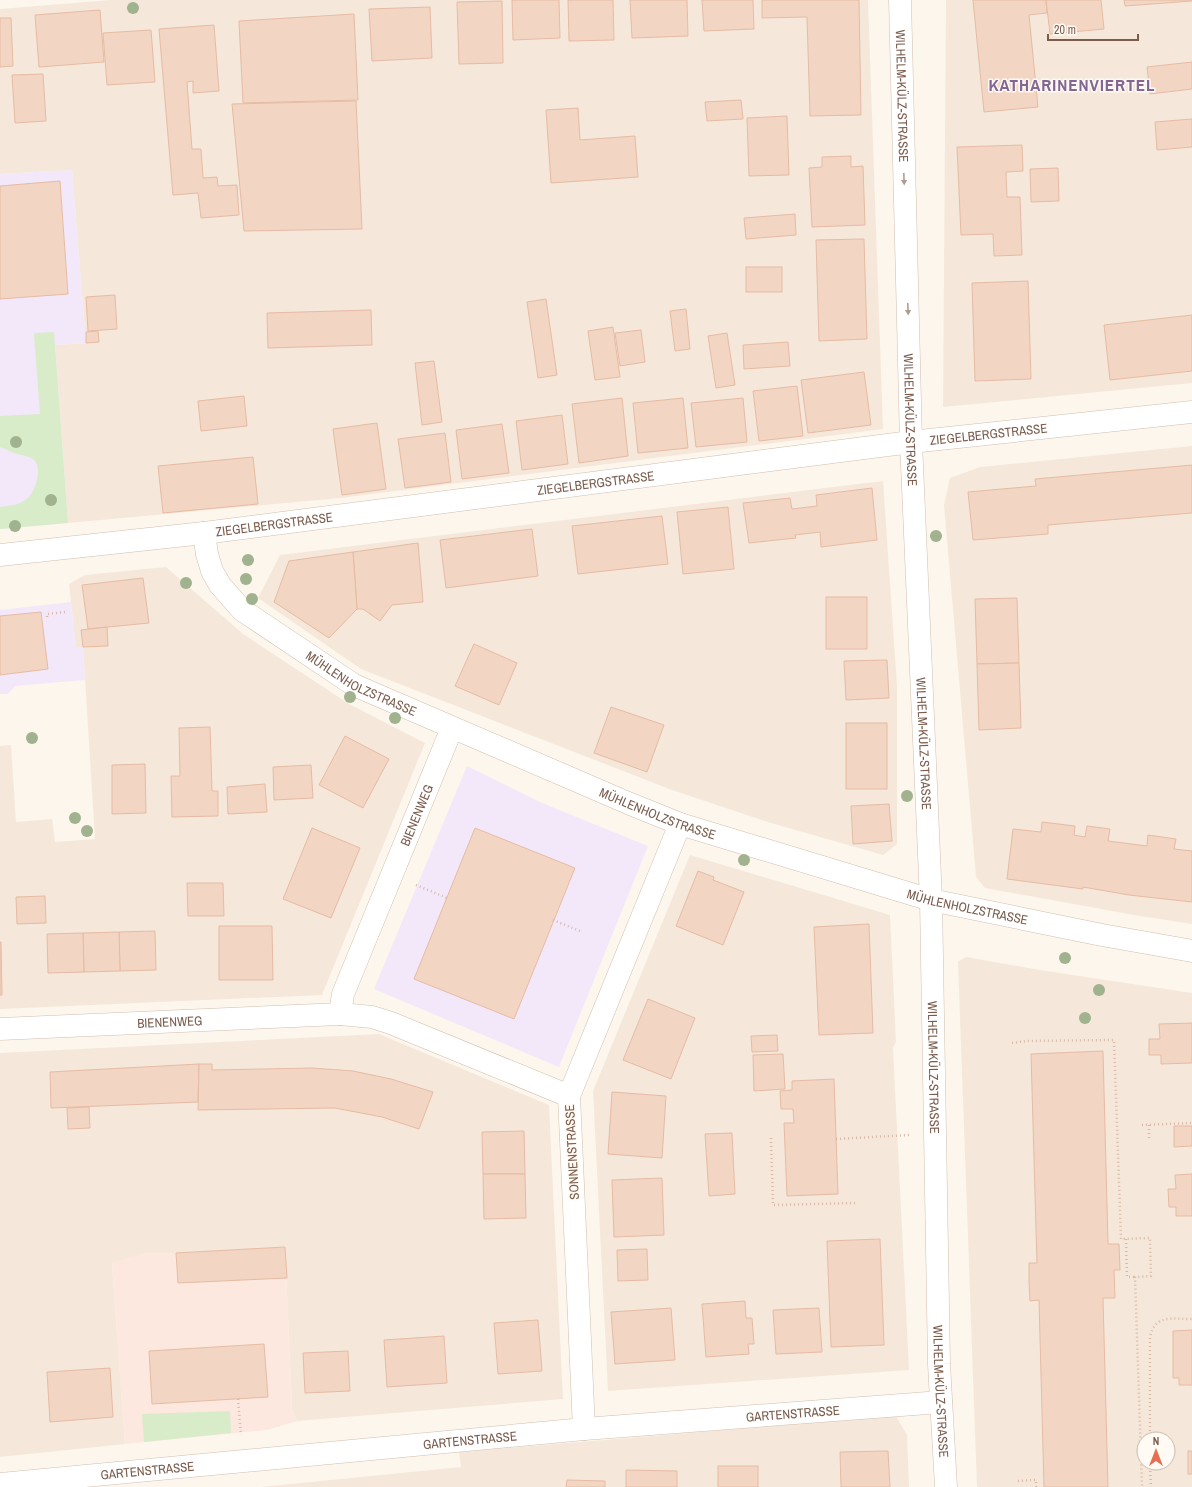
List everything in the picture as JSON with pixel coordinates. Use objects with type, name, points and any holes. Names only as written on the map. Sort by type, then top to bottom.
[{"type":"street","name":"WILHELM-KÜLZ-STRASSE","points":[[900,0],[911,442],[931,900],[939,1364],[946,1487]]},
{"type":"street","name":"ZIEGELBERGSTRASSE","points":[[0,555],[204,533],[911,442],[1192,412]]},
{"type":"street","name":"MÜHLENHOLZSTRASSE","points":[[204,533],[207,554],[212,571],[220,585],[242,610],[354,685],[452,728],[680,824],[931,900],[1102,936],[1192,951]]},
{"type":"street","name":"BIENENWEG","points":[[340,1014],[343,994],[452,728]]},
{"type":"street","name":"SONNENSTRASSE","points":[[584,1430],[569,1096],[680,824]]},
{"type":"street","name":"BIENENWEG","points":[[0,1029],[340,1014],[372,1017],[391,1023],[569,1096]]},
{"type":"street","name":"GARTENSTRASSE","points":[[0,1484],[584,1430],[941,1402]]},
{"type":"path","points":[[47,617],[47,614],[66,612]]},
{"type":"path","points":[[418,885],[447,898]]},
{"type":"path","points":[[553,920],[580,931]]},
{"type":"path","points":[[1012,1043],[1026,1041],[1114,1040],[1121,1239],[1150,1238],[1152,1276],[1127,1277],[1126,1239]]},
{"type":"path","points":[[1142,1125],[1192,1123]]},
{"type":"path","points":[[1149,1125],[1149,1139]]},
{"type":"path","points":[[836,1139],[896,1135],[935,1135]]},
{"type":"path","points":[[771,1138],[773,1205],[856,1203]]},
{"type":"path","points":[[1134,1277],[1142,1487]]},
{"type":"path","points":[[1150,1431],[1150,1337],[1152,1329],[1155,1324],[1163,1320],[1192,1319]]},
{"type":"path","points":[[238,1399],[239,1411]]},
{"type":"path","points":[[1150,1471],[1151,1487]]},
{"type":"path","points":[[1018,1481],[1036,1480],[1036,1487]]},
{"type":"shaded area","points":[[110,0],[868,0],[883,429],[340,498],[68,523],[55,345],[86,343],[72,170],[0,174],[0,9]]},
{"type":"shaded area","points":[[946,0],[1192,0],[1192,383],[943,407]]},
{"type":"shaded area","points":[[72,170],[86,343],[55,345],[68,523],[0,529],[0,174]]},
{"type":"shaded area","points":[[1192,446],[1192,924],[985,888],[976,877],[944,505],[950,478],[980,467]]},
{"type":"shaded area","points":[[883,481],[897,686],[897,844],[883,855],[771,823],[672,790],[361,669],[258,598],[280,555]]},
{"type":"shaded area","points":[[166,567],[243,634],[349,704],[425,743],[322,995],[0,1009],[0,746],[11,745],[16,822],[52,819],[55,842],[95,839],[83,647],[76,648],[69,584],[85,575]]},
{"type":"shaded area","points":[[71,602],[76,647],[83,647],[85,680],[15,686],[8,694],[0,694],[0,610]]},
{"type":"shaded area","points":[[467,766],[542,803],[648,846],[559,1067],[374,989]]},
{"type":"shaded area","points":[[690,855],[890,915],[896,1042],[893,1048],[909,1370],[608,1391],[593,1091]]},
{"type":"shaded area","points":[[966,957],[1192,993],[1192,1487],[977,1487],[958,962]]},
{"type":"shaded area","points":[[379,1034],[549,1105],[563,1399],[297,1421],[292,1409],[285,1247],[177,1253],[147,1253],[112,1264],[125,1444],[0,1457],[0,1053]]},
{"type":"shaded area","points":[[285,1247],[292,1409],[297,1421],[267,1430],[125,1444],[112,1263],[147,1253],[177,1253]]},
{"type":"shaded area","points":[[896,1416],[907,1435],[909,1487],[261,1487],[461,1467],[459,1452]]},
{"type":"green space","points":[[54,332],[68,523],[0,529],[0,507],[17,504],[30,496],[37,480],[38,469],[37,464],[32,458],[0,447],[0,416],[40,414],[34,335],[35,333]]},
{"type":"green space","points":[[230,1411],[231,1433],[144,1442],[142,1414]]},
{"type":"building","points":[[512,0],[559,0],[560,38],[513,40]]},
{"type":"building","points":[[568,0],[613,0],[614,40],[569,41]]},
{"type":"building","points":[[630,0],[687,0],[688,36],[632,38]]},
{"type":"building","points":[[702,0],[753,0],[754,29],[704,31]]},
{"type":"building","points":[[762,0],[859,0],[861,115],[810,116],[807,17],[762,18]]},
{"type":"building","points":[[973,0],[1046,0],[1047,13],[1029,15],[1038,107],[984,112]]},
{"type":"building","points":[[1046,0],[1101,0],[1104,29],[1050,34]]},
{"type":"building","points":[[1124,0],[1192,0],[1192,1],[1125,6]]},
{"type":"building","points":[[502,1],[503,63],[459,64],[457,2]]},
{"type":"building","points":[[430,7],[432,58],[372,61],[369,9]]},
{"type":"building","points":[[100,10],[104,62],[39,67],[35,15]]},
{"type":"building","points":[[354,14],[358,100],[243,103],[239,21]]},
{"type":"building","points":[[0,18],[11,18],[13,66],[0,67]]},
{"type":"building","points":[[214,25],[219,91],[193,93],[193,81],[187,82],[192,149],[201,149],[203,178],[217,177],[218,186],[237,185],[239,215],[201,218],[198,193],[173,195],[159,29]]},
{"type":"building","points":[[151,30],[155,82],[107,85],[103,33]]},
{"type":"building","points":[[1192,62],[1192,89],[1150,94],[1147,67]]},
{"type":"building","points":[[43,74],[46,121],[15,123],[12,75]]},
{"type":"building","points":[[741,100],[743,119],[707,121],[705,102]]},
{"type":"building","points":[[356,101],[362,229],[244,231],[232,104]]},
{"type":"building","points":[[578,108],[580,140],[635,136],[638,177],[551,183],[546,110]]},
{"type":"building","points":[[787,116],[789,175],[749,176],[747,118]]},
{"type":"building","points":[[1192,119],[1192,147],[1157,150],[1155,122]]},
{"type":"building","points":[[1022,145],[1023,171],[1006,172],[1007,197],[1020,197],[1022,255],[994,256],[993,234],[961,235],[957,147]]},
{"type":"building","points":[[851,156],[851,167],[863,166],[865,225],[812,227],[809,168],[822,167],[822,157]]},
{"type":"building","points":[[1058,168],[1059,201],[1031,202],[1030,169]]},
{"type":"building","points":[[60,181],[68,294],[0,299],[0,186]]},
{"type":"building","points":[[795,214],[796,235],[746,239],[744,218]]},
{"type":"building","points":[[864,239],[867,339],[819,341],[816,240]]},
{"type":"building","points":[[746,267],[782,267],[782,292],[746,292]]},
{"type":"building","points":[[1028,281],[1031,379],[975,381],[972,283]]},
{"type":"building","points":[[115,295],[117,329],[88,331],[86,297]]},
{"type":"building","points":[[546,299],[557,375],[538,378],[527,302]]},
{"type":"building","points":[[686,309],[690,349],[675,351],[670,311]]},
{"type":"building","points":[[371,310],[372,345],[268,348],[267,313]]},
{"type":"building","points":[[1192,315],[1192,371],[1110,380],[1104,325]]},
{"type":"building","points":[[613,327],[620,377],[595,380],[588,331]]},
{"type":"building","points":[[641,330],[645,362],[620,366],[615,333]]},
{"type":"building","points":[[98,331],[99,342],[86,343],[86,332]]},
{"type":"building","points":[[727,333],[735,385],[716,388],[708,336]]},
{"type":"building","points":[[788,342],[790,366],[744,369],[743,345]]},
{"type":"building","points":[[434,361],[442,422],[422,425],[415,363]]},
{"type":"building","points":[[864,372],[871,425],[808,433],[801,380]]},
{"type":"building","points":[[797,386],[803,436],[759,441],[753,391]]},
{"type":"building","points":[[244,396],[247,426],[201,431],[198,401]]},
{"type":"building","points":[[622,398],[628,456],[579,463],[572,404]]},
{"type":"building","points":[[683,398],[688,448],[638,453],[633,403]]},
{"type":"building","points":[[743,398],[747,442],[696,447],[691,403]]},
{"type":"building","points":[[562,415],[568,464],[522,470],[516,421]]},
{"type":"building","points":[[377,423],[386,489],[342,495],[333,429]]},
{"type":"building","points":[[502,424],[509,473],[462,479],[456,430]]},
{"type":"building","points":[[445,433],[451,482],[405,488],[398,439]]},
{"type":"building","points":[[253,457],[258,504],[163,513],[158,466]]},
{"type":"building","points":[[1192,465],[1192,513],[1048,525],[1048,534],[973,540],[968,492],[1036,486],[1035,479]]},
{"type":"building","points":[[872,488],[877,540],[821,547],[820,532],[795,535],[796,538],[749,543],[743,503],[790,498],[792,509],[817,506],[816,495]]},
{"type":"building","points":[[728,507],[734,569],[683,574],[677,512]]},
{"type":"building","points":[[662,516],[668,564],[578,574],[572,526]]},
{"type":"building","points":[[532,529],[538,576],[446,588],[440,540]]},
{"type":"building","points":[[418,543],[423,602],[392,605],[380,621],[363,609],[357,609],[353,552]]},
{"type":"building","points":[[353,552],[357,609],[329,638],[274,602],[289,561]]},
{"type":"building","points":[[143,578],[149,623],[88,629],[82,585]]},
{"type":"building","points":[[826,597],[867,597],[867,649],[826,649]]},
{"type":"building","points":[[1017,598],[1019,663],[977,664],[975,599]]},
{"type":"building","points":[[41,612],[48,669],[0,675],[0,616]]},
{"type":"building","points":[[107,627],[108,646],[83,647],[81,630]]},
{"type":"building","points":[[474,644],[517,663],[499,705],[455,686]]},
{"type":"building","points":[[887,660],[889,698],[846,700],[844,661]]},
{"type":"building","points":[[1019,663],[1021,728],[979,730],[977,664]]},
{"type":"building","points":[[611,707],[664,725],[647,772],[594,753]]},
{"type":"building","points":[[846,723],[887,723],[887,789],[846,789]]},
{"type":"building","points":[[210,727],[212,791],[218,791],[218,816],[172,817],[171,776],[180,776],[179,728]]},
{"type":"building","points":[[345,736],[389,759],[363,808],[319,785]]},
{"type":"building","points":[[145,764],[146,813],[112,814],[112,765]]},
{"type":"building","points":[[311,765],[313,798],[274,800],[273,767]]},
{"type":"building","points":[[265,784],[267,812],[228,814],[227,787]]},
{"type":"building","points":[[889,804],[892,841],[853,844],[851,806]]},
{"type":"building","points":[[1042,822],[1075,826],[1074,835],[1085,837],[1087,826],[1110,829],[1108,841],[1147,846],[1148,835],[1176,839],[1174,849],[1192,851],[1192,902],[1129,895],[1083,887],[1083,889],[1007,879],[1013,829],[1041,832]]},
{"type":"building","points":[[312,828],[360,848],[331,918],[283,899]]},
{"type":"building","points":[[475,828],[575,868],[514,1019],[414,979]]},
{"type":"building","points":[[698,871],[714,877],[713,880],[744,892],[723,945],[676,926]]},
{"type":"building","points":[[187,883],[223,883],[224,916],[188,916]]},
{"type":"building","points":[[45,896],[46,923],[17,924],[16,897]]},
{"type":"building","points":[[869,924],[873,1033],[819,1035],[814,927]]},
{"type":"building","points":[[219,926],[272,926],[273,980],[219,980]]},
{"type":"building","points":[[155,931],[156,970],[120,971],[119,932]]},
{"type":"building","points":[[119,932],[120,971],[84,972],[83,933]]},
{"type":"building","points":[[83,933],[84,972],[48,973],[47,934]]},
{"type":"building","points":[[1,942],[2,995],[0,995]]},
{"type":"building","points":[[648,999],[695,1018],[671,1079],[623,1060]]},
{"type":"building","points":[[1192,1023],[1192,1063],[1161,1064],[1161,1055],[1149,1055],[1149,1039],[1160,1039],[1159,1024]]},
{"type":"building","points":[[777,1035],[778,1051],[752,1052],[751,1036]]},
{"type":"building","points":[[1103,1051],[1108,1244],[1119,1244],[1120,1270],[1114,1270],[1115,1298],[1103,1298],[1108,1487],[1044,1487],[1039,1300],[1030,1301],[1029,1282],[1029,1263],[1037,1263],[1031,1054]]},
{"type":"building","points":[[783,1054],[785,1089],[754,1091],[753,1055]]},
{"type":"building","points":[[199,1064],[198,1102],[51,1108],[50,1072]]},
{"type":"building","points":[[199,1064],[212,1064],[212,1070],[312,1068],[353,1071],[391,1079],[433,1092],[419,1129],[382,1117],[335,1108],[198,1110]]},
{"type":"building","points":[[834,1079],[838,1194],[787,1196],[784,1123],[794,1123],[793,1109],[781,1109],[780,1091],[792,1090],[792,1081]]},
{"type":"building","points":[[612,1092],[666,1096],[662,1158],[608,1154]]},
{"type":"building","points":[[89,1107],[90,1128],[68,1129],[67,1108]]},
{"type":"building","points":[[1174,1126],[1192,1126],[1192,1146],[1174,1147]]},
{"type":"building","points":[[524,1131],[525,1174],[483,1174],[482,1132]]},
{"type":"building","points":[[732,1133],[735,1194],[709,1196],[705,1134]]},
{"type":"building","points":[[483,1174],[525,1174],[526,1218],[484,1219]]},
{"type":"building","points":[[1192,1174],[1192,1216],[1176,1216],[1176,1207],[1169,1207],[1168,1189],[1176,1189],[1175,1175]]},
{"type":"building","points":[[662,1178],[664,1235],[614,1237],[612,1180]]},
{"type":"building","points":[[880,1239],[884,1345],[831,1347],[827,1241]]},
{"type":"building","points":[[285,1247],[287,1278],[178,1283],[176,1253]]},
{"type":"building","points":[[647,1249],[648,1280],[618,1281],[617,1250]]},
{"type":"building","points":[[745,1301],[746,1318],[752,1318],[754,1344],[748,1344],[749,1354],[706,1357],[702,1304]]},
{"type":"building","points":[[671,1308],[675,1360],[615,1364],[611,1312]]},
{"type":"building","points":[[819,1308],[822,1352],[776,1354],[773,1310]]},
{"type":"building","points":[[538,1320],[542,1371],[498,1374],[494,1323]]},
{"type":"building","points":[[1192,1330],[1192,1385],[1179,1385],[1179,1378],[1173,1378],[1173,1331]]},
{"type":"building","points":[[444,1336],[447,1383],[387,1387],[384,1340]]},
{"type":"building","points":[[264,1344],[268,1397],[152,1404],[149,1351]]},
{"type":"building","points":[[348,1351],[350,1391],[305,1393],[303,1353]]},
{"type":"building","points":[[110,1368],[113,1417],[50,1422],[47,1372]]},
{"type":"building","points":[[888,1451],[890,1487],[841,1487],[840,1452]]},
{"type":"building","points":[[1188,1451],[1192,1451],[1192,1474],[1188,1474]]},
{"type":"building","points":[[718,1466],[758,1466],[758,1487],[718,1487]]},
{"type":"building","points":[[626,1470],[677,1471],[677,1487],[626,1487]]},
{"type":"building","points":[[567,1480],[605,1481],[605,1487],[566,1487]]},
{"type":"district","name":"KATHARINENVIERTEL","points":[[1072,84]]}]
